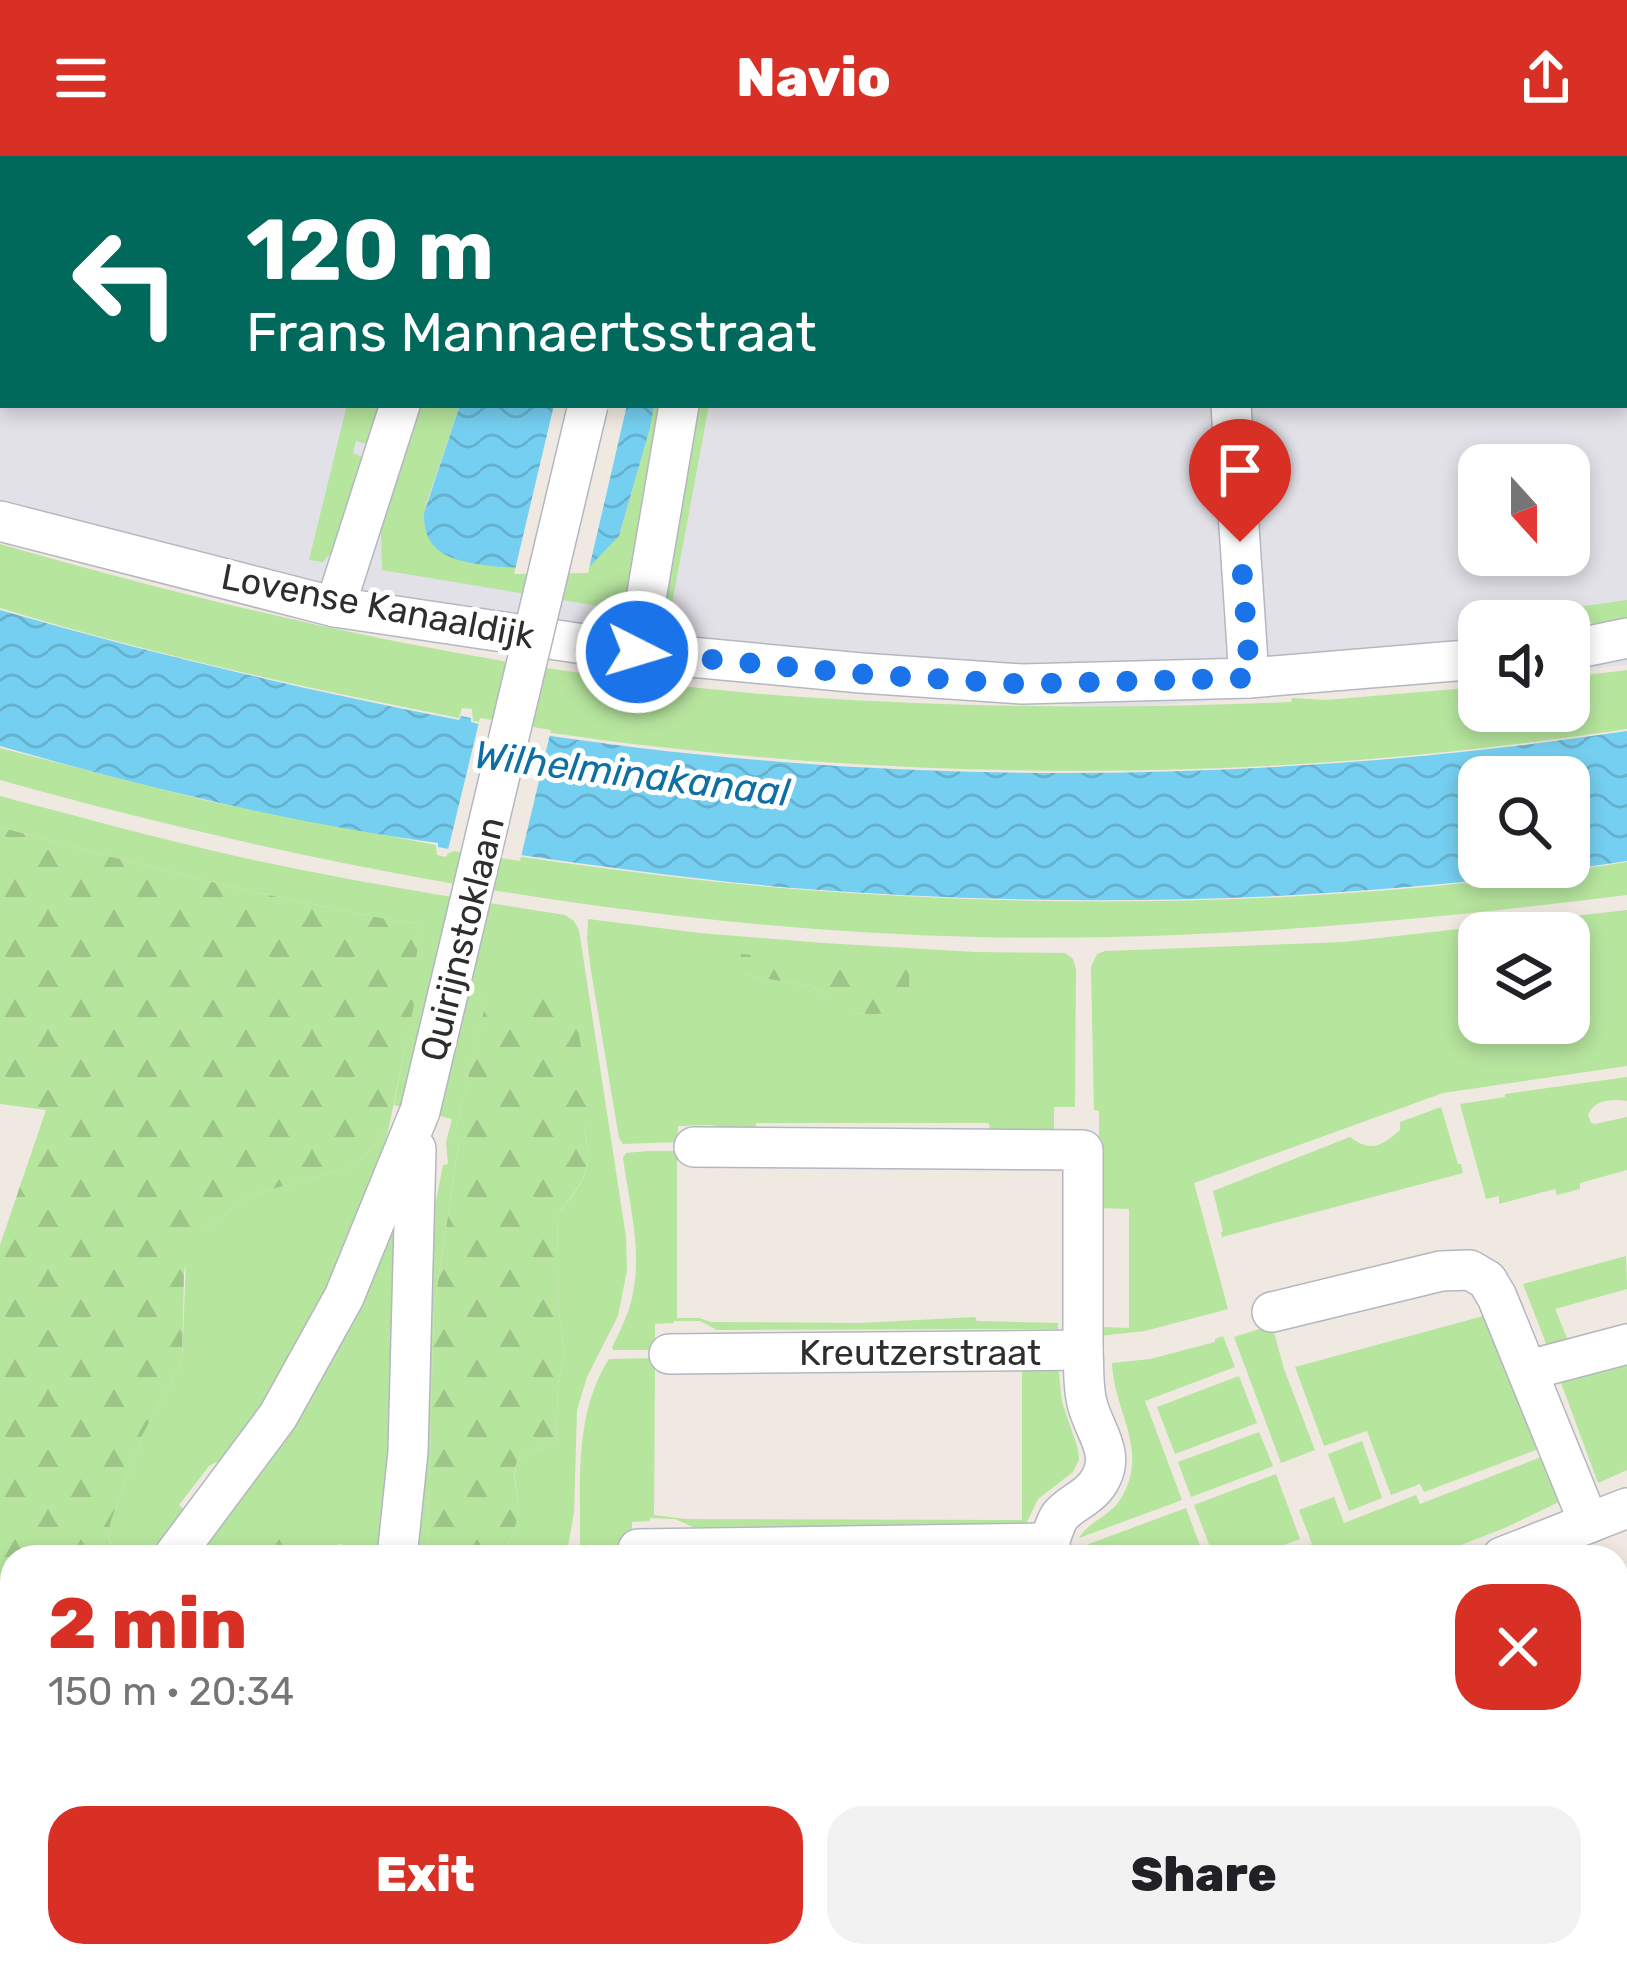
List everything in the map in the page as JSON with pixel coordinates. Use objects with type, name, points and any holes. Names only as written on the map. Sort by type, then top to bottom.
[{"type":"street","points":[[335,607],[399,408]]},
{"type":"street","name":"Quirijnstoklaan","points":[[181,1545],[278,1416],[344,1297],[418,1116],[587,408]]},
{"type":"street","points":[[637,652],[678,408]]},
{"type":"street","points":[[1231,408],[1250,678]]},
{"type":"street","name":"Lovense Kanaaldijk","points":[[0,521],[335,607],[637,652],[861,674],[1022,684],[1250,678],[1458,661]]},
{"type":"street","points":[[1590,646],[1627,638]]},
{"type":"street","name":"Quirijnstoklaan","points":[[399,1545],[408,1452],[418,1116]]},
{"type":"street","name":"Kreutzerstraat","points":[[669,1354],[1084,1350],[1084,1150],[694,1147]]},
{"type":"street","points":[[1272,1312],[1441,1271],[1469,1270],[1487,1280],[1529,1370],[1589,1523]]},
{"type":"street","points":[[1529,1370],[1627,1344]]},
{"type":"street","points":[[1052,1545],[1060,1515],[1088,1497],[1108,1460],[1085,1396],[1084,1350]]},
{"type":"street","points":[[1533,1545],[1627,1508]]},
{"type":"shaded area","points":[[0,408],[1627,408],[1627,665],[1590,668],[1590,600],[1458,600],[1458,680],[1114,709],[606,662],[0,514]]},
{"type":"green space","points":[[346,408],[385,408],[372,446],[356,441],[353,453],[367,459],[335,548],[323,562],[309,560]]},
{"type":"green space","points":[[420,408],[459,408],[424,522],[459,560],[515,568],[619,536],[653,408],[665,408],[622,610],[382,570],[381,532]]},
{"type":"green space","points":[[692,408],[708,408],[669,620],[653,616]]},
{"type":"green space","points":[[0,544],[197,597],[397,642],[699,688],[862,701],[1108,706],[1291,702],[1292,698],[1326,700],[1458,689],[1458,732],[1590,732],[1590,674],[1627,670],[1627,729],[1339,762],[1194,769],[905,767],[760,757],[473,721],[472,709],[462,708],[459,718],[285,682],[0,608]]},
{"type":"green space","points":[[1627,600],[1627,620],[1593,625],[1590,605]]},
{"type":"green space","points":[[0,748],[208,801],[436,845],[437,855],[446,857],[451,847],[622,871],[898,896],[1211,900],[1458,883],[1458,888],[1590,888],[1590,867],[1627,862],[1627,895],[1458,915],[1220,933],[1057,938],[853,932],[606,907],[483,888],[239,841],[0,780]]},
{"type":"green space","points":[[0,796],[240,857],[565,915],[574,921],[626,1237],[627,1270],[618,1316],[587,1377],[577,1410],[574,1513],[568,1545],[507,1545],[517,1521],[515,1470],[519,1458],[556,1442],[564,1354],[557,1216],[586,1169],[585,1119],[488,995],[454,1137],[459,1141],[434,1308],[427,1545],[417,1545],[428,1242],[443,1165],[448,1164],[446,1142],[452,1119],[394,1105],[422,960],[415,958],[423,925],[263,894],[0,827]]},
{"type":"green space","points":[[0,827],[263,894],[423,925],[416,957],[423,960],[389,1127],[351,1167],[241,1201],[208,1229],[188,1256],[182,1361],[142,1436],[111,1521],[108,1537],[112,1545],[0,1545],[0,1245],[46,1110],[0,1104]]},
{"type":"green space","points":[[1627,910],[1627,1066],[1443,1093],[1194,1183],[1228,1309],[1145,1331],[1099,1336],[1102,1327],[1129,1328],[1129,1209],[1099,1208],[1091,967],[1097,954],[1343,942],[1458,929],[1458,1044],[1590,1044],[1590,914]]},
{"type":"green space","points":[[588,919],[824,943],[1065,953],[1076,969],[1075,1107],[1054,1107],[1054,1131],[990,1134],[989,1123],[756,1123],[755,1135],[711,1125],[678,1126],[677,1142],[623,1144],[587,939]],"holes":[[[909,965],[909,988],[899,1007],[860,1013],[810,986],[745,975]]]},
{"type":"green space","points":[[741,954],[909,965],[908,994],[905,1003],[892,1011],[856,1013],[810,986],[745,975]]},
{"type":"green space","points":[[488,994],[573,1000],[592,1110],[585,1124],[587,1166],[557,1216],[564,1354],[556,1442],[519,1458],[515,1470],[517,1521],[507,1545],[427,1545],[434,1308],[459,1142],[454,1137]]},
{"type":"green space","points":[[1627,1077],[1627,1101],[1599,1103],[1588,1115],[1595,1124],[1627,1117],[1627,1170],[1557,1195],[1555,1189],[1499,1204],[1499,1196],[1486,1199],[1460,1104]]},
{"type":"green space","points":[[1441,1107],[1463,1173],[1222,1237],[1213,1191],[1350,1137],[1364,1145],[1382,1143],[1400,1130],[1400,1122]]},
{"type":"green space","points":[[389,1127],[338,1278],[234,1453],[209,1466],[179,1505],[190,1515],[165,1545],[112,1545],[108,1536],[111,1521],[142,1436],[182,1361],[186,1261],[191,1249],[241,1201],[351,1167]]},
{"type":"green space","points":[[677,1151],[677,1318],[861,1323],[975,1317],[977,1321],[1058,1323],[1058,1329],[717,1330],[700,1321],[674,1321],[655,1324],[655,1350],[614,1350],[630,1307],[636,1260],[623,1158],[626,1153]]},
{"type":"green space","points":[[402,1194],[392,1330],[393,1545],[193,1545]]},
{"type":"green space","points":[[1626,1256],[1627,1289],[1555,1309],[1568,1340],[1547,1346],[1523,1284]]},
{"type":"green space","points":[[1491,1314],[1541,1448],[1424,1492],[1420,1484],[1391,1495],[1367,1431],[1324,1446],[1295,1367]]},
{"type":"green space","points":[[1272,1325],[1315,1450],[1281,1463],[1234,1337]]},
{"type":"green space","points":[[1223,1336],[1235,1367],[1145,1401],[1182,1500],[1079,1538],[1120,1500],[1129,1482],[1132,1448],[1112,1363],[1150,1359]]},
{"type":"green space","points":[[655,1358],[654,1515],[1022,1520],[1022,1364],[1058,1364],[1062,1402],[1079,1460],[1073,1472],[1038,1499],[1025,1526],[693,1527],[675,1519],[650,1518],[632,1522],[632,1545],[580,1545],[584,1427],[597,1381],[609,1359]]},
{"type":"green space","points":[[1627,1362],[1627,1470],[1598,1483],[1560,1380]]},
{"type":"green space","points":[[1239,1376],[1257,1423],[1175,1454],[1157,1407]]},
{"type":"green space","points":[[1259,1432],[1273,1466],[1191,1497],[1178,1462]]},
{"type":"green space","points":[[1362,1441],[1382,1498],[1349,1511],[1328,1454]]},
{"type":"green space","points":[[1544,1456],[1561,1501],[1461,1545],[1309,1545],[1299,1510],[1334,1497],[1344,1523],[1416,1495],[1420,1504]]},
{"type":"green space","points":[[1276,1474],[1300,1539],[1284,1545],[1209,1545],[1194,1505]]},
{"type":"green space","points":[[1186,1508],[1200,1545],[1086,1545]]},
{"type":"green space","points":[[278,1526],[319,1535],[338,1545],[253,1545]]},
{"type":"water","points":[[459,408],[653,408],[619,536],[589,567],[487,566],[450,557],[433,545],[424,513]]},
{"type":"water","name":"Wilhelminakanaal","points":[[0,610],[228,670],[459,720],[461,716],[471,718],[483,725],[767,761],[911,770],[1198,771],[1342,763],[1627,731],[1627,861],[1590,866],[1590,756],[1458,756],[1458,882],[1316,894],[1107,900],[793,888],[450,845],[449,849],[108,776],[0,746]]},
{"type":"pier","points":[[553,408],[626,408],[588,573],[514,574]]},
{"type":"pier","points":[[480,718],[551,730],[520,861],[454,851],[447,854]]},
{"type":"route","points":[[637,652],[1022,684],[1250,678],[1240,542]]}]
